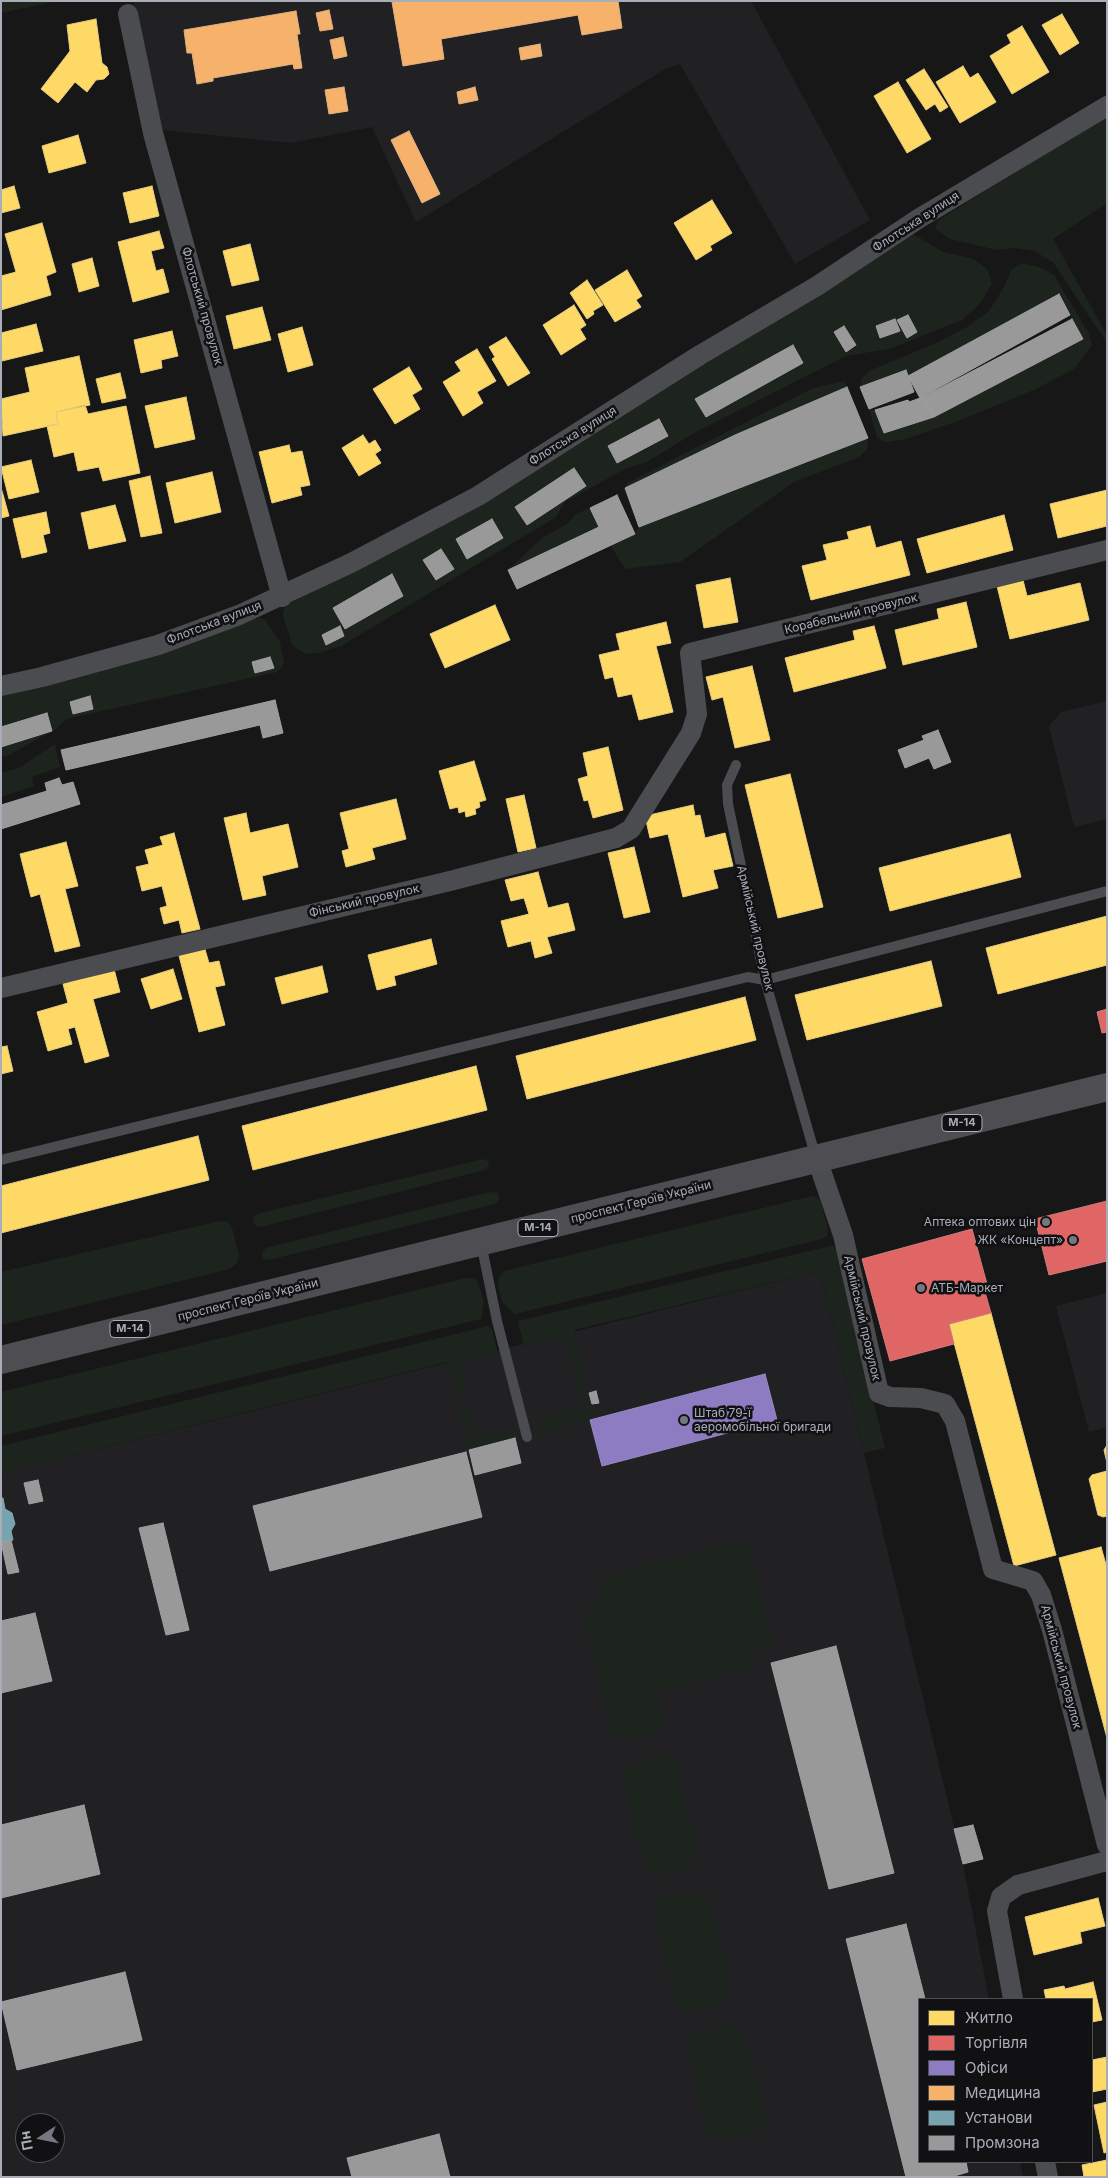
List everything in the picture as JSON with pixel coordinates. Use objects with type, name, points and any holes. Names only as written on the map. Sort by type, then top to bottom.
[{"type":"highway","name":"проспект Героїв України","points":[[1,1360],[1107,1087]]},
{"type":"street","name":"Флотський провулок","points":[[128,14],[153,133],[282,597]]},
{"type":"street","name":"Флотська вулиця","points":[[1,686],[42,677],[158,645],[282,597],[352,563],[478,496],[700,355],[817,286],[918,219],[1107,106]]},
{"type":"street","name":"Корабельний провулок","points":[[682,748],[691,733],[697,714],[690,653],[1107,550]]},
{"type":"street","name":"Фінський провулок","points":[[1,988],[450,881],[616,838],[631,829],[682,748]]},
{"type":"street","name":"Армійський провулок","points":[[817,1159],[843,1235],[879,1393],[890,1397],[921,1398],[945,1404],[955,1421],[992,1569],[1033,1580],[1041,1595],[1052,1630],[1107,1845]]},
{"type":"street","points":[[1013,1998],[997,1911],[1001,1896],[1018,1885],[1107,1861]]},
{"type":"street","points":[[1045,2163],[1048,2177]]},
{"type":"lane","name":"Армійський провулок","points":[[736,765],[726,785],[726,795],[765,980],[817,1159]]},
{"type":"lane","points":[[1,1160],[748,977],[765,980],[1107,891]]},
{"type":"lane","points":[[481,1242],[496,1322],[527,1437]]},
{"type":"shaded area","points":[[1,1],[56,1],[1,13]]},
{"type":"shaded area","points":[[133,1],[751,1],[870,220],[795,264],[680,64],[667,68],[416,222],[372,127],[291,143],[162,130]]},
{"type":"shaded area","points":[[1107,115],[1107,203],[1053,239],[1107,335],[1107,343],[1053,262],[1034,251],[1015,248],[997,250],[950,239],[936,229],[936,225],[939,220]]},
{"type":"shaded area","points":[[913,234],[943,252],[974,259],[988,270],[992,284],[979,305],[962,320],[889,349],[846,356],[694,433],[647,462],[627,468],[565,502],[556,517],[341,646],[319,653],[306,654],[293,646],[283,616],[284,609],[292,601],[700,365]]},
{"type":"shaded area","points":[[1022,263],[1039,267],[1054,275],[1089,334],[1092,345],[1074,369],[1036,389],[958,421],[906,439],[886,442],[877,438],[869,409],[875,410],[885,433],[934,417],[1083,339],[1058,294],[908,376],[906,370],[860,387],[861,379],[869,371],[938,342],[967,327],[989,311],[1004,287],[1011,270]]},
{"type":"shaded area","points":[[844,381],[847,387],[735,435],[625,488],[627,483],[813,388]]},
{"type":"shaded area","points":[[868,438],[867,449],[859,457],[794,482],[680,562],[625,569],[611,546],[635,534],[639,527]]},
{"type":"shaded area","points":[[590,508],[599,527],[508,570],[543,537],[567,524],[576,514]]},
{"type":"shaded area","points":[[261,618],[266,621],[280,642],[284,664],[277,672],[66,719],[57,728],[9,755],[1,757],[1,693],[248,619]]},
{"type":"shaded area","points":[[1107,701],[1107,819],[1074,827],[1049,726],[1061,712]]},
{"type":"shaded area","points":[[55,744],[60,767],[32,777],[34,786],[1,797],[1,773],[19,768]]},
{"type":"shaded area","points":[[483,1159],[488,1161],[489,1166],[485,1170],[260,1227],[256,1226],[253,1221],[253,1217],[257,1214]]},
{"type":"shaded area","points":[[490,1192],[498,1193],[499,1200],[495,1204],[269,1260],[263,1259],[262,1253],[266,1248]]},
{"type":"shaded area","points":[[812,1196],[821,1202],[828,1229],[827,1236],[822,1239],[515,1314],[502,1302],[498,1284],[499,1277],[504,1271]]},
{"type":"shaded area","points":[[220,1221],[228,1222],[232,1228],[239,1255],[237,1263],[230,1269],[1,1325],[1,1272]]},
{"type":"shaded area","points":[[834,1246],[837,1252],[885,1448],[864,1453],[820,1271],[574,1330],[595,1419],[539,1434],[535,1419],[583,1406],[566,1337],[524,1346],[518,1321]]},
{"type":"shaded area","points":[[820,1271],[963,1864],[989,1998],[918,1998],[918,2163],[1020,2163],[1023,2177],[1,2177],[1,1473]]},
{"type":"shaded area","points":[[466,1278],[475,1278],[479,1285],[484,1303],[481,1319],[1,1436],[1,1392]]},
{"type":"shaded area","points":[[1107,1293],[1107,1427],[1089,1432],[1056,1306]]},
{"type":"shaded area","points":[[488,1326],[492,1329],[498,1354],[460,1363],[467,1393],[457,1396],[448,1362],[1,1473],[1,1446]]},
{"type":"shaded area","points":[[470,1405],[478,1438],[516,1429],[519,1439],[469,1450],[459,1408]]},
{"type":"shaded area","points":[[746,1540],[774,1645],[753,1650],[757,1665],[657,1693],[662,1720],[660,1728],[652,1733],[628,1741],[615,1735],[610,1725],[583,1613],[594,1608],[601,1600],[606,1588],[605,1575]]},
{"type":"shaded area","points":[[656,1755],[670,1757],[675,1764],[698,1852],[694,1863],[680,1870],[660,1876],[649,1871],[643,1864],[623,1781],[624,1773],[634,1762]]},
{"type":"shaded area","points":[[685,1892],[702,1893],[710,1899],[731,1986],[730,1992],[718,2004],[686,2012],[680,2011],[678,2008],[655,1914],[657,1903],[663,1898]]},
{"type":"shaded area","points":[[732,2026],[747,2040],[767,2123],[763,2130],[721,2139],[712,2136],[707,2131],[688,2047],[692,2035]]},
{"type":"building: Житло","points":[[1062,14],[1079,43],[1060,55],[1042,25]]},
{"type":"building: Житло","points":[[96,19],[102,63],[107,67],[109,74],[104,79],[96,80],[87,92],[75,82],[58,103],[41,89],[70,51],[67,25]]},
{"type":"building: Житло","points":[[1022,26],[1049,72],[1012,94],[990,56],[1011,43],[1007,35]]},
{"type":"building: Житло","points":[[963,66],[970,78],[978,73],[996,102],[960,123],[936,82]]},
{"type":"building: Житло","points":[[924,69],[948,107],[940,112],[935,104],[926,110],[906,80]]},
{"type":"building: Житло","points":[[898,82],[931,139],[907,153],[874,96]]},
{"type":"building: Житло","points":[[78,135],[86,163],[49,173],[42,146]]},
{"type":"building: Житло","points":[[14,186],[20,208],[1,213],[1,190]]},
{"type":"building: Житло","points":[[152,186],[159,216],[130,223],[123,193]]},
{"type":"building: Житло","points":[[712,200],[732,233],[710,246],[712,250],[696,260],[674,223]]},
{"type":"building: Житло","points":[[42,223],[56,272],[46,276],[51,295],[1,310],[1,276],[16,272],[5,234]]},
{"type":"building: Житло","points":[[159,231],[164,248],[151,251],[156,271],[163,269],[169,292],[133,302],[118,242]]},
{"type":"building: Житло","points":[[250,244],[259,280],[232,286],[223,251]]},
{"type":"building: Житло","points":[[92,258],[99,286],[79,292],[72,264]]},
{"type":"building: Житло","points":[[627,270],[642,296],[636,300],[641,307],[615,322],[595,290]]},
{"type":"building: Житло","points":[[587,280],[603,305],[593,311],[594,314],[587,319],[570,293]]},
{"type":"building: Житло","points":[[574,305],[586,325],[580,329],[586,339],[561,355],[543,325]]},
{"type":"building: Житло","points":[[262,307],[271,340],[234,349],[226,316]]},
{"type":"building: Житло","points":[[36,324],[43,351],[2,361],[1,333]]},
{"type":"building: Житло","points":[[302,327],[313,365],[288,372],[278,334]]},
{"type":"building: Житло","points":[[172,331],[178,356],[161,360],[162,368],[141,373],[134,340]]},
{"type":"building: Житло","points":[[506,337],[530,373],[508,386],[492,359],[495,357],[489,347]]},
{"type":"building: Житло","points":[[477,349],[496,381],[477,392],[483,403],[463,416],[443,382],[461,371],[455,362]]},
{"type":"building: Житло","points":[[79,356],[90,405],[56,412],[58,424],[3,436],[1,399],[30,392],[25,368]]},
{"type":"building: Житло","points":[[409,367],[422,389],[412,395],[420,409],[395,424],[373,389]]},
{"type":"building: Житло","points":[[120,373],[126,398],[102,403],[96,379]]},
{"type":"building: Житло","points":[[186,397],[195,439],[155,448],[145,406]]},
{"type":"building: Житло","points":[[85,405],[88,414],[126,406],[140,473],[103,481],[99,467],[78,471],[74,452],[54,457],[47,426],[58,424],[56,412]]},
{"type":"building: Житло","points":[[363,435],[369,444],[375,440],[381,450],[375,454],[381,463],[359,476],[342,448]]},
{"type":"building: Житло","points":[[289,445],[291,453],[302,451],[310,485],[300,487],[302,495],[272,503],[259,452]]},
{"type":"building: Житло","points":[[31,460],[39,492],[9,499],[1,467]]},
{"type":"building: Житло","points":[[212,472],[221,512],[175,523],[166,483]]},
{"type":"building: Житло","points":[[150,476],[162,533],[141,537],[129,481]]},
{"type":"building: Житло","points":[[1107,490],[1107,526],[1058,538],[1050,504]]},
{"type":"building: Житло","points":[[1,492],[9,516],[1,518]]},
{"type":"building: Житло","points":[[115,505],[126,541],[89,549],[81,513]]},
{"type":"building: Житло","points":[[46,512],[50,533],[43,535],[47,552],[22,558],[13,519]]},
{"type":"building: Житло","points":[[1004,515],[1013,550],[927,573],[917,539]]},
{"type":"building: Житло","points":[[870,526],[876,548],[901,541],[910,575],[811,600],[802,566],[827,560],[823,545],[849,539],[847,532]]},
{"type":"building: Житло","points":[[730,578],[738,622],[704,628],[696,585]]},
{"type":"building: Житло","points":[[1023,580],[1027,596],[1080,583],[1089,620],[1010,639],[997,586]]},
{"type":"building: Житло","points":[[966,602],[977,647],[903,665],[895,630],[939,619],[937,609]]},
{"type":"building: Житло","points":[[495,605],[510,640],[445,668],[430,634]]},
{"type":"building: Житло","points":[[666,622],[671,643],[656,646],[673,712],[639,720],[632,694],[618,697],[613,677],[605,679],[599,655],[620,650],[616,634]]},
{"type":"building: Житло","points":[[874,626],[886,668],[794,692],[785,658],[855,640],[853,631]]},
{"type":"building: Житло","points":[[752,666],[770,740],[735,748],[723,697],[712,700],[706,677]]},
{"type":"building: Житло","points":[[608,747],[623,810],[593,818],[588,800],[584,801],[578,779],[588,776],[583,753]]},
{"type":"building: Житло","points":[[474,761],[486,800],[479,802],[480,807],[475,809],[476,814],[466,817],[465,811],[459,813],[458,807],[450,809],[439,771]]},
{"type":"building: Житло","points":[[790,774],[823,907],[778,918],[745,785]]},
{"type":"building: Житло","points":[[524,795],[536,848],[518,852],[506,799]]},
{"type":"building: Житло","points":[[396,799],[406,839],[372,848],[375,859],[346,867],[342,851],[349,849],[340,813]]},
{"type":"building: Житло","points":[[693,805],[695,816],[700,815],[705,838],[725,833],[733,866],[713,870],[718,888],[683,897],[668,834],[650,838],[645,816]]},
{"type":"building: Житло","points":[[246,813],[250,833],[288,824],[298,867],[262,876],[266,895],[243,900],[224,818]]},
{"type":"building: Житло","points":[[174,833],[200,929],[182,933],[179,920],[164,924],[160,908],[167,906],[162,886],[142,891],[136,867],[149,864],[145,850],[163,845],[160,837]]},
{"type":"building: Житло","points":[[1010,834],[1021,877],[890,911],[879,868]]},
{"type":"building: Житло","points":[[66,842],[78,886],[65,889],[80,946],[55,952],[40,894],[31,897],[20,854]]},
{"type":"building: Житло","points":[[634,847],[650,912],[624,918],[608,853]]},
{"type":"building: Житло","points":[[538,872],[548,908],[568,903],[575,930],[547,937],[552,953],[535,958],[531,941],[508,947],[501,921],[529,914],[524,898],[511,901],[505,880]]},
{"type":"building: Житло","points":[[1107,916],[1107,965],[998,994],[986,948]]},
{"type":"building: Житло","points":[[431,939],[437,964],[394,976],[396,985],[377,990],[368,955]]},
{"type":"building: Житло","points":[[204,946],[209,963],[219,961],[225,985],[215,987],[225,1025],[199,1032],[178,952]]},
{"type":"building: Житло","points":[[931,961],[942,1006],[807,1040],[795,995]]},
{"type":"building: Житло","points":[[322,966],[328,992],[282,1004],[275,978]]},
{"type":"building: Житло","points":[[114,969],[120,992],[93,999],[109,1056],[85,1063],[75,1027],[68,1029],[72,1044],[48,1051],[37,1012],[68,1003],[63,984]]},
{"type":"building: Житло","points":[[173,969],[182,999],[151,1009],[141,979]]},
{"type":"building: Житло","points":[[745,997],[756,1040],[527,1099],[516,1056]]},
{"type":"building: Житло","points":[[7,1046],[13,1071],[1,1074],[1,1047]]},
{"type":"building: Житло","points":[[476,1066],[487,1110],[253,1170],[242,1126]]},
{"type":"building: Житло","points":[[198,1136],[209,1180],[1,1233],[1,1186]]},
{"type":"building: Житло","points":[[991,1313],[1056,1555],[1014,1566],[949,1324]]},
{"type":"building: Житло","points":[[1107,1445],[1107,1463],[1104,1450]]},
{"type":"building: Житло","points":[[1107,1471],[1107,1516],[1103,1517],[1098,1515],[1089,1479],[1092,1475]]},
{"type":"building: Житло","points":[[1101,1547],[1107,1568],[1107,1738],[1059,1558]]},
{"type":"building: Житло","points":[[1098,1898],[1105,1926],[1080,1932],[1082,1943],[1034,1955],[1025,1917]]},
{"type":"building: Житло","points":[[1093,1982],[1102,2020],[1093,2022],[1093,1998],[1046,1998],[1044,1990],[1064,1986],[1065,1989]]},
{"type":"building: Житло","points":[[1107,2057],[1107,2089],[1093,2092],[1093,2060]]},
{"type":"building: Житло","points":[[1107,2102],[1107,2152],[1104,2153],[1094,2105]]},
{"type":"building: Житло","points":[[1107,2160],[1107,2177],[1084,2177],[1082,2165]]},
{"type":"building: Торгівля","points":[[1107,1009],[1107,1032],[1102,1033],[1097,1012]]},
{"type":"building: Торгівля","name":"ЖК «Концепт»","points":[[1107,1201],[1107,1261],[1049,1275],[1035,1219]]},
{"type":"building: Торгівля","points":[[972,1229],[987,1284],[983,1285],[991,1313],[949,1324],[954,1344],[890,1361],[862,1259]]},
{"type":"building: Офіси","name":"Штаб 79-ї аеромобільної бригади","points":[[765,1374],[777,1420],[602,1466],[590,1420]]},
{"type":"building: Медицина","points":[[618,1],[622,28],[582,35],[578,15],[441,39],[444,59],[403,66],[392,2]]},
{"type":"building: Медицина","points":[[329,10],[333,29],[320,31],[316,13]]},
{"type":"building: Медицина","points":[[296,11],[300,34],[297,34],[302,68],[294,69],[293,64],[213,78],[213,81],[197,84],[192,53],[187,53],[184,30]]},
{"type":"building: Медицина","points":[[343,37],[347,56],[334,59],[330,40]]},
{"type":"building: Медицина","points":[[540,44],[542,56],[521,60],[519,48]]},
{"type":"building: Медицина","points":[[344,87],[348,111],[329,114],[325,90]]},
{"type":"building: Медицина","points":[[475,87],[478,100],[459,104],[457,92]]},
{"type":"building: Медицина","points":[[409,131],[440,194],[422,203],[391,140]]},
{"type":"building: Установи","points":[[1,1498],[3,1498],[5,1509],[12,1513],[15,1524],[11,1531],[13,1540],[1,1542]]},
{"type":"building: Промзона","points":[[1059,294],[1070,315],[920,398],[908,376]]},
{"type":"building: Промзона","points":[[908,315],[917,332],[907,338],[897,320]]},
{"type":"building: Промзона","points":[[895,319],[900,331],[880,338],[876,326]]},
{"type":"building: Промзона","points":[[1072,319],[1083,339],[934,417],[923,397]]},
{"type":"building: Промзона","points":[[844,326],[856,345],[846,352],[834,332]]},
{"type":"building: Промзона","points":[[793,345],[803,363],[706,417],[695,399]]},
{"type":"building: Промзона","points":[[906,370],[914,392],[869,409],[860,387]]},
{"type":"building: Промзона","points":[[847,387],[868,438],[639,527],[625,488],[735,435]]},
{"type":"building: Промзона","points":[[923,397],[934,417],[884,433],[875,410]]},
{"type":"building: Промзона","points":[[659,419],[668,436],[617,463],[608,446]]},
{"type":"building: Промзона","points":[[574,468],[586,486],[527,525],[515,507]]},
{"type":"building: Промзона","points":[[617,495],[635,534],[517,589],[508,570],[599,527],[590,508]]},
{"type":"building: Промзона","points":[[492,519],[503,538],[467,559],[456,539]]},
{"type":"building: Промзона","points":[[441,549],[454,569],[436,580],[423,560]]},
{"type":"building: Промзона","points":[[392,574],[403,596],[345,629],[333,608]]},
{"type":"building: Промзона","points":[[340,626],[344,636],[326,645],[322,635]]},
{"type":"building: Промзона","points":[[270,657],[274,668],[255,673],[252,662]]},
{"type":"building: Промзона","points":[[90,696],[93,709],[73,714],[70,702]]},
{"type":"building: Промзона","points":[[275,700],[283,733],[263,738],[260,725],[66,770],[61,750]]},
{"type":"building: Промзона","points":[[47,713],[52,731],[1,747],[1,727]]},
{"type":"building: Промзона","points":[[938,730],[951,762],[934,769],[929,758],[905,768],[898,750],[924,740],[922,736]]},
{"type":"building: Промзона","points":[[59,778],[62,785],[73,782],[80,804],[1,829],[1,805],[47,791],[45,783]]},
{"type":"building: Промзона","points":[[596,1391],[599,1403],[592,1404],[589,1393]]},
{"type":"building: Промзона","points":[[515,1438],[521,1463],[475,1475],[469,1450]]},
{"type":"building: Промзона","points":[[466,1452],[482,1517],[270,1571],[253,1506]]},
{"type":"building: Промзона","points":[[38,1480],[43,1501],[29,1504],[24,1483]]},
{"type":"building: Промзона","points":[[163,1523],[189,1630],[166,1635],[139,1528]]},
{"type":"building: Промзона","points":[[11,1540],[19,1572],[8,1574],[1,1542]]},
{"type":"building: Промзона","points":[[35,1613],[52,1681],[1,1693],[1,1621]]},
{"type":"building: Промзона","points":[[836,1646],[894,1873],[829,1889],[771,1663]]},
{"type":"building: Промзона","points":[[84,1805],[100,1874],[1,1898],[1,1825]]},
{"type":"building: Промзона","points":[[973,1825],[983,1859],[963,1864],[954,1829]]},
{"type":"building: Промзона","points":[[906,1924],[925,1998],[918,1998],[918,2163],[966,2163],[968,2172],[951,2177],[906,2177],[846,1939]]},
{"type":"building: Промзона","points":[[125,1972],[142,2040],[17,2070],[1,2002]]},
{"type":"building: Промзона","points":[[439,2134],[450,2177],[352,2177],[347,2158]]},
{"type":"place","name":"Аптека оптових цін","points":[[1046,1222]]},
{"type":"place","name":"ЖК «Концепт»","points":[[1073,1240]]},
{"type":"place","name":"АТБ-Маркет","points":[[921,1288]]},
{"type":"place","name":"Штаб 79-ї аеромобільної бригади","points":[[684,1420]]}]
